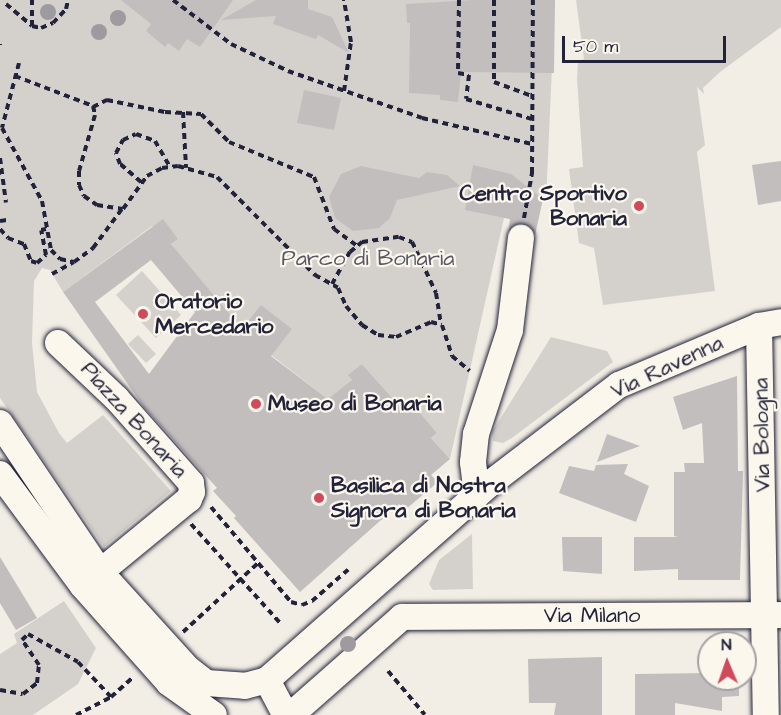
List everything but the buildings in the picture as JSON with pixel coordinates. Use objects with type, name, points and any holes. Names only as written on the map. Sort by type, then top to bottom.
[{"type":"street","points":[[477,495],[473,462],[476,434],[510,330],[521,238]]},
{"type":"street","name":"Via Ravenna","points":[[267,680],[377,586],[477,495],[619,384],[770,324]]},
{"type":"street","name":"Via Bologna","points":[[766,715],[773,615],[770,324]]},
{"type":"street","name":"Piazza Bonaria","points":[[58,343],[93,373],[191,483],[189,499],[92,579]]},
{"type":"street","points":[[0,423],[92,579],[206,683],[245,686],[267,680],[286,715]]},
{"type":"street","points":[[0,474],[92,579],[169,683],[214,715]]},
{"type":"street","points":[[291,715],[402,616],[377,586]]},
{"type":"street","name":"Via Milano","points":[[402,616],[773,615]]},
{"type":"path","points":[[32,0],[32,26]]},
{"type":"path","points":[[6,4],[32,26],[41,28],[53,23],[66,9],[68,0]]},
{"type":"path","points":[[173,0],[231,44],[344,91],[422,118],[532,144]]},
{"type":"path","points":[[344,0],[351,42],[344,91]]},
{"type":"path","points":[[459,0],[458,73],[469,75],[466,99],[532,119]]},
{"type":"path","points":[[494,0],[494,82],[532,96]]},
{"type":"path","points":[[521,238],[532,173],[533,0]]},
{"type":"path","points":[[19,63],[1,128],[42,201],[51,250],[60,259],[74,262]]},
{"type":"path","points":[[15,76],[93,107],[108,100],[165,112],[201,114],[229,142],[314,177],[334,229],[357,246]]},
{"type":"path","points":[[93,107],[95,115],[79,171],[79,185],[84,196],[97,205],[122,209]]},
{"type":"path","points":[[183,112],[186,168]]},
{"type":"path","points":[[141,182],[120,164],[116,153],[123,140],[136,135],[155,141],[170,167]]},
{"type":"path","points":[[0,141],[4,136]]},
{"type":"path","points":[[0,158],[6,203]]},
{"type":"path","points":[[52,274],[93,248],[141,182],[170,167],[186,168],[217,177],[308,268],[332,284],[362,325],[378,335],[396,337],[431,322],[441,324]]},
{"type":"path","points":[[0,221],[7,220]]},
{"type":"path","points":[[0,229],[8,238],[24,244],[31,261],[37,262],[46,255],[41,230],[46,229]]},
{"type":"path","points":[[332,284],[350,252],[357,246],[382,237],[412,242],[436,293],[441,324],[452,356],[470,371]]},
{"type":"path","points":[[208,504],[291,602],[302,604],[312,601],[350,568]]},
{"type":"path","points":[[189,521],[280,623]]},
{"type":"path","points":[[180,634],[258,563]]},
{"type":"path","points":[[0,690],[23,694],[37,683],[39,665],[22,640],[28,634],[78,662],[111,697]]},
{"type":"path","points":[[76,715],[111,697],[143,669]]},
{"type":"path","points":[[388,671],[425,715]]},
{"type":"green space","name":"Parco di Bonaria","points":[[0,0],[555,0],[546,201],[539,200],[534,241],[508,234],[510,219],[504,218],[450,459],[431,438],[437,433],[411,402],[402,409],[362,364],[349,376],[352,380],[332,402],[218,314],[171,244],[178,239],[152,226],[63,292],[50,270],[42,268],[34,281],[32,343],[37,392],[59,433],[67,443],[103,415],[171,491],[104,547],[0,398]]},
{"type":"green space","name":"Centro Sportivo Bonaria","points":[[576,0],[781,0],[781,27],[720,72],[703,88],[704,94],[697,87],[705,145],[697,152],[715,291],[603,305],[594,248],[579,243],[569,169],[583,167],[577,79],[578,61],[584,59]]},
{"type":"green space","points":[[142,271],[181,315],[156,338],[116,295]]},
{"type":"green space","points":[[138,335],[156,354],[146,363],[128,344]]},
{"type":"green space","points":[[551,337],[607,351],[613,362],[512,438],[503,443],[493,441],[492,432]]},
{"type":"green space","points":[[472,534],[473,589],[433,590],[429,584],[439,560]]},
{"type":"green space","points":[[64,601],[96,648],[78,684],[33,715],[0,715],[0,654],[17,643],[14,634]]},
{"type":"place","name":"Centro Sportivo Bonaria","points":[[639,206]]},
{"type":"place","name":"Oratorio Mercedario","points":[[143,314]]},
{"type":"place","name":"Museo di Bonaria","points":[[256,404]]},
{"type":"place","name":"Basilica di Nostra Signora di Bonaria","points":[[319,498]]}]
